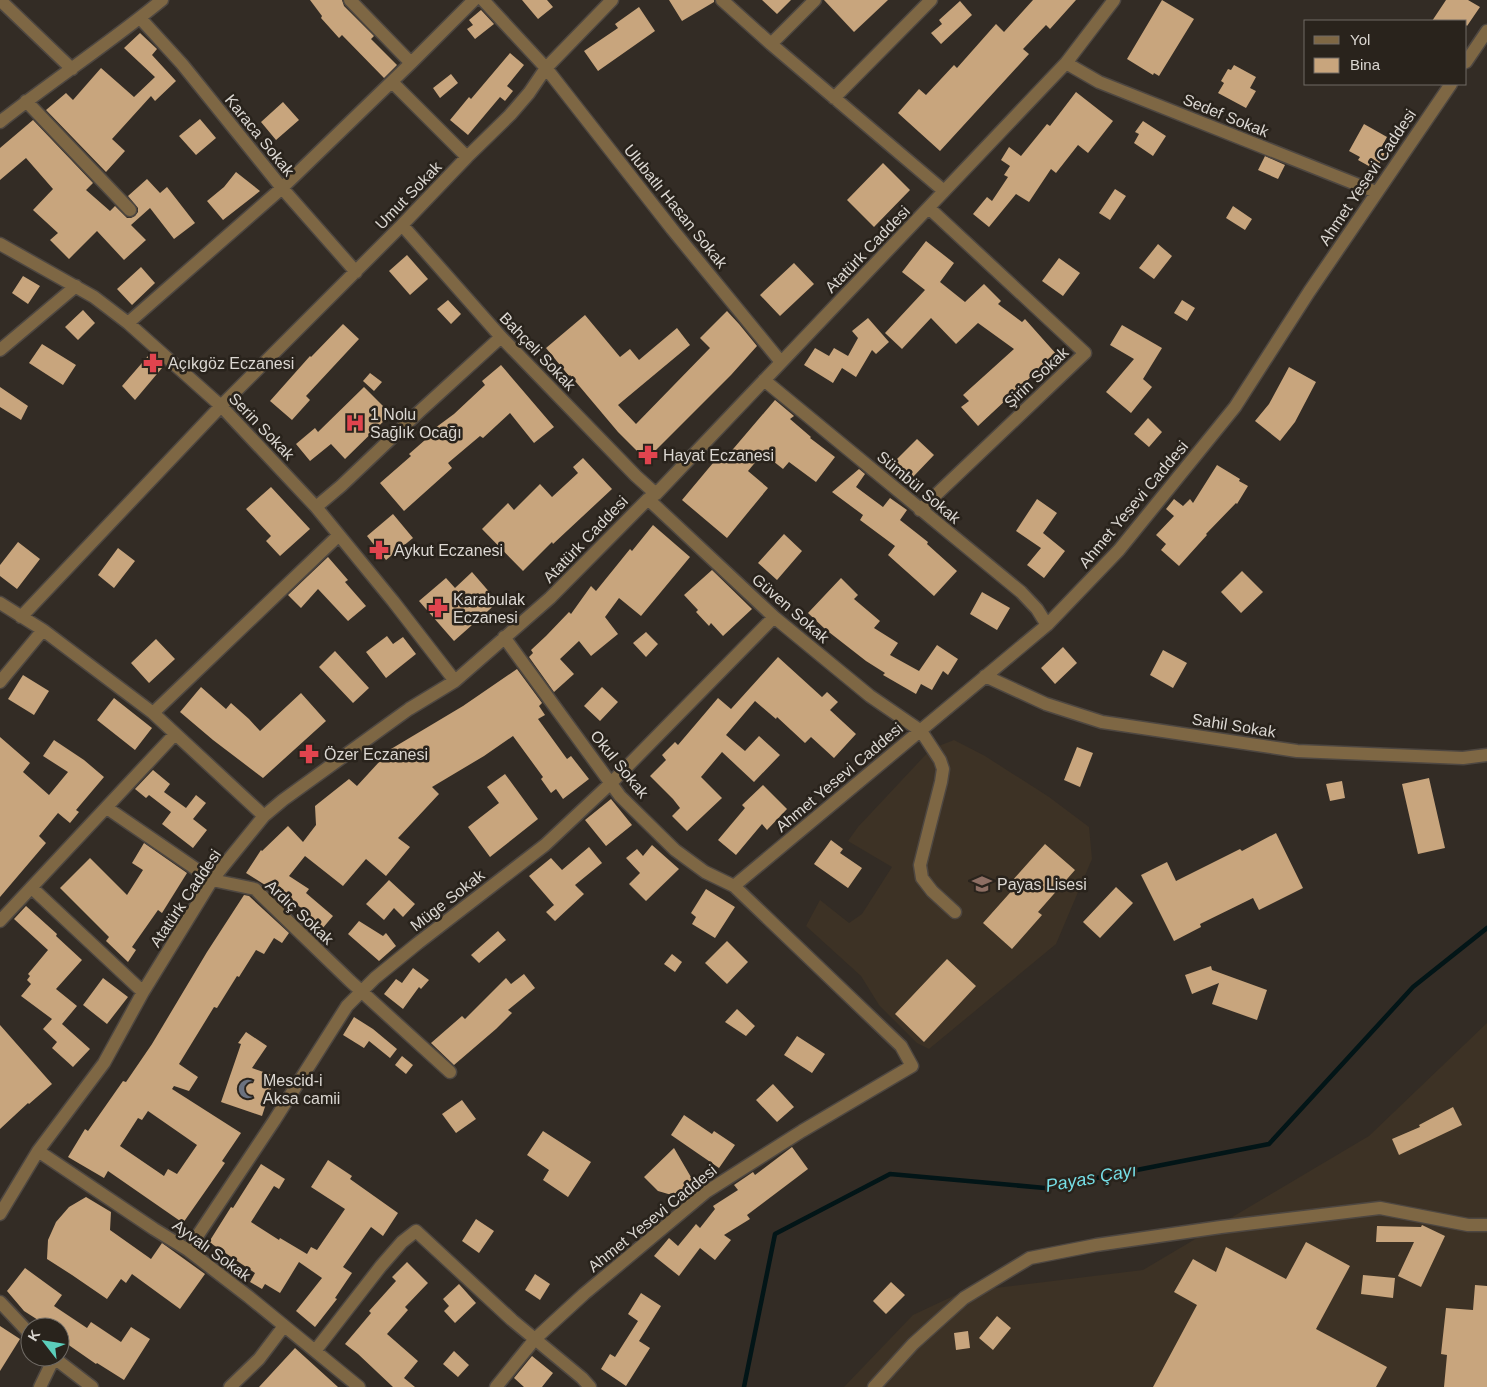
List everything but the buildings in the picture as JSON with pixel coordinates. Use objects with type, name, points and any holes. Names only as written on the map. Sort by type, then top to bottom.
[{"type":"street","points":[[0,0],[72,69]]},
{"type":"street","points":[[0,122],[162,0]]},
{"type":"street","points":[[350,0],[411,63]]},
{"type":"street","points":[[128,323],[282,188],[474,0]]},
{"type":"street","name":"Ulubatlı Hasan Sokak","points":[[483,0],[546,68],[666,222],[781,362]]},
{"type":"street","name":"Umut Sokak","points":[[21,617],[221,406],[510,115],[530,93],[546,68],[612,0]]},
{"type":"street","points":[[722,0],[944,191]]},
{"type":"street","points":[[771,44],[815,0]]},
{"type":"street","points":[[834,98],[930,0]]},
{"type":"street","name":"Atatürk Caddesi","points":[[0,1214],[38,1151],[104,1062],[143,992],[212,880],[264,816],[283,800],[409,709],[455,681],[550,598],[764,380],[1066,63],[1114,0]]},
{"type":"street","points":[[1066,63],[1125,0]]},
{"type":"street","name":"Karaca Sokak","points":[[140,18],[182,64],[282,188],[356,272]]},
{"type":"street","points":[[1467,61],[1487,31]]},
{"type":"street","name":"Sedef Sokak","points":[[1066,63],[1099,82],[1376,192]]},
{"type":"street","points":[[392,82],[467,157]]},
{"type":"street","name":"Ahmet Yesevi Caddesi","points":[[496,1387],[535,1339],[584,1294],[706,1192],[802,1131],[912,1066],[901,1046],[734,886],[1047,625],[1119,550],[1235,407],[1309,292],[1450,85]]},
{"type":"street","points":[[26,101],[130,210]]},
{"type":"street","name":"Şirin Sokak","points":[[920,510],[1085,353],[929,208]]},
{"type":"street","name":"Bahçeli Sokak","points":[[402,225],[501,337],[623,462],[652,496]]},
{"type":"street","name":"Serin Sokak","points":[[0,244],[94,297],[128,323],[221,406],[316,507],[393,600],[455,681]]},
{"type":"street","points":[[0,350],[76,286]]},
{"type":"street","points":[[316,507],[501,337]]},
{"type":"street","name":"Sümbül Sokak","points":[[764,380],[1021,592],[1037,609],[1047,625]]},
{"type":"street","name":"Güven Sokak","points":[[652,496],[774,617],[870,696],[921,731]]},
{"type":"street","points":[[153,713],[339,535]]},
{"type":"street","points":[[0,603],[43,630],[153,713],[264,816]]},
{"type":"street","name":"Müge Sokak","points":[[188,1250],[348,1006],[375,978],[545,845],[611,783],[774,617]]},
{"type":"street","points":[[0,682],[43,630]]},
{"type":"street","name":"Okul Sokak","points":[[504,637],[620,796],[675,850],[705,872],[734,886]]},
{"type":"street","name":"Sahil Sokak","points":[[985,676],[1046,704],[1102,722],[1297,751],[1463,758],[1487,755]]},
{"type":"street","points":[[921,731],[940,760],[943,769],[942,782],[920,865],[922,878],[932,891],[955,912]]},
{"type":"street","points":[[0,921],[176,734]]},
{"type":"street","name":"Ardıç Sokak","points":[[107,808],[212,880],[255,889],[350,981],[450,1072]]},
{"type":"street","points":[[32,888],[143,992]]},
{"type":"street","name":"Ayvalı Sokak","points":[[38,1151],[188,1250],[359,1387]]},
{"type":"street","points":[[874,1387],[913,1344],[964,1298],[1030,1258],[1096,1245],[1221,1227],[1380,1208],[1468,1225],[1487,1225]]},
{"type":"street","points":[[315,1351],[380,1266],[402,1242],[416,1231],[590,1387]]},
{"type":"street","points":[[0,1302],[20,1323]]},
{"type":"street","points":[[230,1387],[259,1359],[284,1326]]},
{"type":"street","points":[[40,1387],[50,1367]]},
{"type":"street","points":[[66,1367],[92,1387]]},
{"type":"shaded area","name":"Payas Lisesi","points":[[954,740],[985,756],[1049,797],[1089,827],[1092,859],[1056,944],[929,1049],[917,1043],[879,1005],[861,976],[806,926],[820,900],[849,923],[862,914],[892,867],[848,841],[858,827],[931,749]]},
{"type":"shaded area","points":[[1487,1023],[1487,1387],[844,1387],[913,1315],[962,1292],[1143,1270],[1369,1136]]},
{"type":"waterway","name":"Payas Çayı","points":[[744,1387],[775,1234],[890,1174],[1045,1188],[1269,1144],[1413,987],[1487,928]]},
{"type":"place","name":"Açıkgöz Eczanesi","points":[[153,363]]},
{"type":"place","name":"1 Nolu Sağlık Ocağı","points":[[355,423]]},
{"type":"place","name":"Hayat Eczanesi","points":[[648,455]]},
{"type":"place","name":"Aykut Eczanesi","points":[[379,550]]},
{"type":"place","name":"Karabulak Eczanesi","points":[[438,608]]},
{"type":"place","name":"Özer Eczanesi","points":[[309,754]]},
{"type":"place","name":"Payas Lisesi","points":[[982,884]]},
{"type":"place","name":"Mescid-i Aksa camii","points":[[248,1089]]}]
